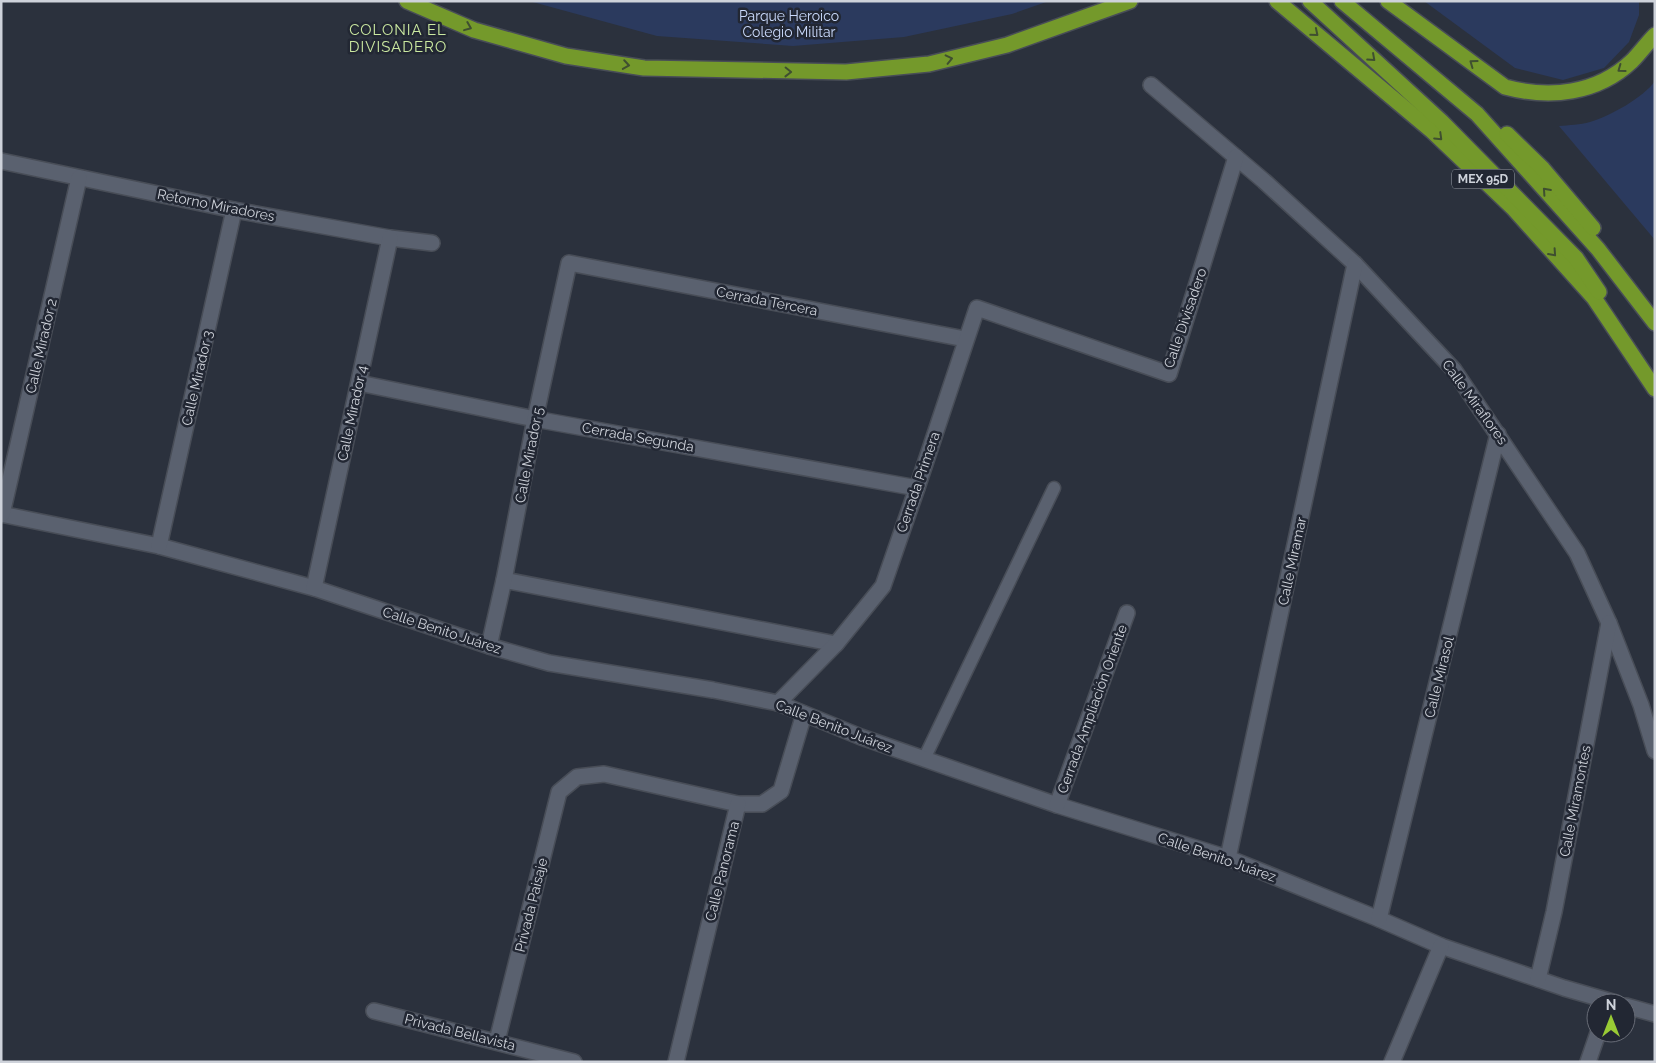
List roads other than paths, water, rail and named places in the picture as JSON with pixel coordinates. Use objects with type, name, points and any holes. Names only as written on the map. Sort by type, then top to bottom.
[{"type":"highway","points":[[407,1],[474,30],[576,57],[644,68],[846,72],[929,64],[1007,45],[1130,1]]},
{"type":"highway","name":"MEX 95D","points":[[1277,1],[1432,131],[1513,208],[1594,298],[1655,389]]},
{"type":"highway","points":[[1310,1],[1442,122],[1576,258],[1655,373]]},
{"type":"highway","points":[[1342,1],[1477,114],[1598,249],[1655,323]]},
{"type":"highway","name":"MEX 95D","points":[[1355,1],[1469,97],[1542,169],[1619,259],[1655,311]]},
{"type":"highway","points":[[1388,1],[1506,87],[1525,92],[1557,94],[1582,90],[1608,78],[1632,61],[1655,34]]},
{"type":"street","name":"Calle Miraflores","points":[[1151,85],[1236,157],[1355,264],[1454,370],[1577,553],[1609,623],[1655,751]]},
{"type":"street","name":"Calle Divisadero","points":[[977,308],[1169,374],[1236,157]]},
{"type":"street","name":"Retorno Miradores","points":[[1,161],[234,210],[390,238],[432,243]]},
{"type":"street","name":"Calle Mirador 2","points":[[2,514],[79,178]]},
{"type":"street","name":"Calle Mirador 3","points":[[159,546],[234,210]]},
{"type":"street","name":"Calle Mirador 4","points":[[314,588],[390,238]]},
{"type":"street","name":"Cerrada Tercera","points":[[569,263],[965,339]]},
{"type":"street","name":"Calle Mirador 5","points":[[488,646],[504,580],[569,263]]},
{"type":"street","name":"Calle Miramar","points":[[1228,858],[1355,264]]},
{"type":"street","name":"Cerrada Primera","points":[[778,703],[836,644],[882,586],[977,308]]},
{"type":"street","name":"Cerrada Segunda","points":[[359,383],[536,419],[917,488]]},
{"type":"street","name":"Calle Mirasol","points":[[1379,919],[1498,434]]},
{"type":"street","name":"Calle Benito Juárez","points":[[2,514],[159,546],[314,588],[488,646],[549,663],[713,690],[778,703],[862,737],[1057,805],[1228,858],[1441,946],[1586,994]]},
{"type":"street","points":[[504,580],[836,644]]},
{"type":"street","name":"Cerrada Ampliación Oriente","points":[[1057,805],[1127,613]]},
{"type":"street","name":"Calle Miramontes","points":[[1538,979],[1554,912],[1609,623]]},
{"type":"street","name":"Calle Panorama","points":[[676,1062],[738,804],[762,804],[781,791],[804,714]]},
{"type":"street","name":"Privada Paisaje","points":[[496,1041],[559,792],[577,777],[604,774],[738,804]]},
{"type":"street","points":[[1392,1062],[1441,946]]},
{"type":"street","points":[[1636,1009],[1655,1014]]},
{"type":"street","name":"Privada Bellavista","points":[[374,1011],[574,1062]]},
{"type":"street","points":[[1588,1062],[1595,1043]]},
{"type":"lane","points":[[924,759],[1054,488]]},
{"type":"district","name":"COLONIA EL DIVISADERO","points":[[398,38]]},
{"type":"park label","name":"Parque Heroico Colegio Militar","points":[[789,24]]}]
